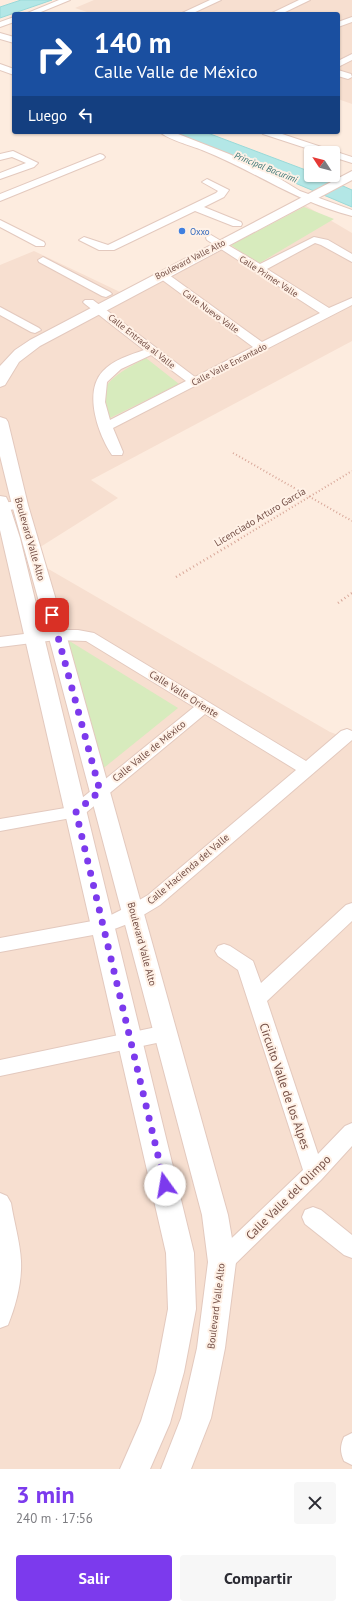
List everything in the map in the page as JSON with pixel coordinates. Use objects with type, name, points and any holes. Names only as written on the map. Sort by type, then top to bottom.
[{"type":"street","points":[[34,12],[66,0]]},
{"type":"street","points":[[189,12],[217,0]]},
{"type":"street","points":[[278,12],[301,1]]},
{"type":"street","points":[[340,24],[352,19]]},
{"type":"street","points":[[0,25],[12,20]]},
{"type":"street","points":[[0,36],[12,39]]},
{"type":"street","points":[[340,63],[352,57]]},
{"type":"street","points":[[0,67],[12,71]]},
{"type":"street","points":[[340,74],[348,76]]},
{"type":"street","points":[[170,134],[226,156],[305,194],[352,213]]},
{"type":"street","points":[[272,134],[310,146]]},
{"type":"street","points":[[0,157],[13,154],[33,163],[0,176]]},
{"type":"street","points":[[340,156],[352,160]]},
{"type":"street","points":[[0,198],[100,157]]},
{"type":"street","name":"Boulevard Valle Alto","points":[[0,382],[13,360],[28,346],[94,305],[106,294],[215,241],[349,170]]},
{"type":"street","points":[[84,240],[102,248],[110,248],[220,195],[224,190],[207,182]]},
{"type":"street","name":"Boulevard Valle Alto","points":[[0,354],[14,342],[35,330],[161,274],[215,241],[237,224],[305,194]]},
{"type":"street","points":[[195,207],[237,224]]},
{"type":"street","points":[[0,223],[40,244]]},
{"type":"street","points":[[259,269],[314,240],[324,242],[352,259]]},
{"type":"street","name":"Calle Primer Valle","points":[[215,241],[328,313]]},
{"type":"street","points":[[43,260],[106,294]]},
{"type":"street","name":"Calle Nuevo Valle","points":[[161,274],[261,347]]},
{"type":"street","name":"Calle Valle Encantado","points":[[106,427],[352,301]]},
{"type":"street","name":"Calle Entrada al Valle","points":[[94,305],[194,382]]},
{"type":"street","points":[[0,310],[35,330]]},
{"type":"street","points":[[117,452],[106,427],[98,400],[99,385],[105,375],[118,366],[153,350]]},
{"type":"street","name":"Boulevard Valle Alto","points":[[0,422],[5,505],[11,538],[100,791],[215,1215],[222,1262],[211,1348],[196,1418],[176,1469]]},
{"type":"street","name":"Calle Valle Oriente","points":[[0,642],[72,634],[89,636],[307,769]]},
{"type":"street","name":"Boulevard Valle Alto","points":[[46,636],[76,812],[174,1222],[180,1253],[182,1309],[170,1372],[155,1424],[135,1469]]},
{"type":"street","name":"Calle Valle de México","points":[[76,812],[205,706]]},
{"type":"street","name":"Calle Hacienda del Valle","points":[[0,945],[104,926],[119,921],[133,913],[154,900],[347,735]]},
{"type":"street","points":[[0,826],[76,812]]},
{"type":"street","points":[[256,999],[352,910]]},
{"type":"street","name":"Circuito Valle de los Alpes","points":[[224,951],[246,966],[314,1172]]},
{"type":"street","points":[[0,1068],[166,1033]]},
{"type":"street","name":"Calle Valle del Olimpo","points":[[222,1262],[314,1172],[352,1132]]},
{"type":"street","points":[[0,1204],[10,1261],[8,1288],[0,1317]]},
{"type":"street","points":[[313,1217],[352,1248]]},
{"type":"street","points":[[352,1445],[352,1454]]},
{"type":"path","points":[[234,453],[352,521]]},
{"type":"path","name":"Licenciado Arturo García","points":[[176,577],[352,471]]},
{"type":"path","points":[[338,602],[352,593]]},
{"type":"shaded area","points":[[94,0],[352,0],[352,104],[340,100],[340,12],[87,12],[75,8]]},
{"type":"shaded area","points":[[296,200],[352,233],[352,341],[91,480],[118,498],[26,556],[330,732],[352,740],[352,1469],[0,1469],[0,265],[34,251],[120,292]]},
{"type":"green space","points":[[304,207],[334,219],[258,264],[231,245]]},
{"type":"green space","points":[[146,358],[179,384],[108,419],[102,400],[106,386],[118,374]]},
{"type":"green space","points":[[63,637],[178,708],[100,771]]},
{"type":"water","points":[[21,0],[52,0],[17,12],[12,12],[12,14],[0,18],[0,7]]},
{"type":"water","name":"Principal Bacurimi","points":[[179,134],[210,134],[304,169],[304,182],[334,182],[352,190],[352,207]]},
{"type":"place","name":"Oxxo","points":[[182,231]]},
{"type":"route","points":[[52,615],[100,791],[76,812],[165,1185]]}]
